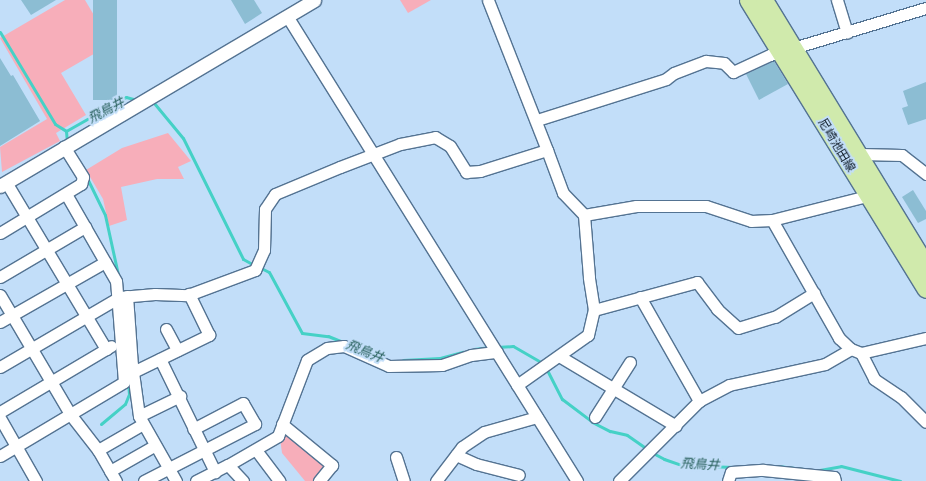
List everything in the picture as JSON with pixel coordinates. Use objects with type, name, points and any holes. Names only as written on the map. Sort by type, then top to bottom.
[{"type":"main road","name":"尼崎池田線","points":[[748,0],[788,50],[860,154],[926,265]]},
{"type":"main road","name":"尼崎池田線","points":[[764,0],[788,50],[867,196],[926,289]]},
{"type":"street","points":[[106,349],[28,216],[3,184],[314,0]]},
{"type":"street","points":[[488,0],[537,120],[562,193],[584,215],[589,278],[594,310],[588,335],[518,385]]},
{"type":"street","points":[[837,0],[847,32]]},
{"type":"street","points":[[537,120],[666,79],[674,73],[706,61],[724,63],[733,72],[788,50],[926,8]]},
{"type":"street","points":[[287,16],[577,481]]},
{"type":"street","points":[[0,367],[116,299],[127,296],[189,294],[255,270],[264,250],[265,209],[275,194],[374,154],[400,144],[435,137],[450,146],[466,172],[480,171],[547,150]]},
{"type":"street","points":[[0,233],[81,184],[83,177],[64,147]]},
{"type":"street","points":[[860,154],[902,155],[926,174]]},
{"type":"street","points":[[0,456],[124,382],[116,299],[116,281],[66,194]]},
{"type":"street","points":[[584,215],[636,206],[706,206],[751,221],[772,220],[867,196]]},
{"type":"street","points":[[772,220],[839,338],[856,351],[874,379],[901,397],[926,422]]},
{"type":"street","points":[[0,277],[85,227]]},
{"type":"street","points":[[0,322],[105,262]]},
{"type":"street","points":[[594,310],[698,282],[717,309],[738,328],[775,317],[814,293]]},
{"type":"street","points":[[133,372],[209,335],[189,294]]},
{"type":"street","points":[[0,295],[52,381],[70,414],[98,450],[113,476],[154,446]]},
{"type":"street","points":[[127,296],[133,372],[141,420],[154,446],[176,481]]},
{"type":"street","points":[[640,297],[699,401]]},
{"type":"street","points":[[166,328],[178,350]]},
{"type":"street","points":[[619,481],[676,426],[699,401],[729,385],[825,364],[856,351],[926,338]]},
{"type":"street","points":[[0,412],[121,341]]},
{"type":"street","points":[[196,481],[256,450],[278,436],[307,360],[327,348],[344,346],[389,366],[442,365],[471,356],[497,352]]},
{"type":"street","points":[[559,356],[676,426]]},
{"type":"street","points":[[160,359],[180,396],[181,404],[215,472]]},
{"type":"street","points":[[595,417],[630,362]]},
{"type":"street","points":[[98,450],[141,420],[180,396]]},
{"type":"street","points":[[144,481],[168,467],[255,424],[243,403],[193,429]]},
{"type":"street","points":[[436,481],[456,455],[484,432],[537,417]]},
{"type":"street","points":[[0,418],[36,481]]},
{"type":"street","points":[[282,424],[332,465],[319,481]]},
{"type":"street","points":[[256,450],[279,481]]},
{"type":"street","points":[[456,455],[476,464],[519,475]]},
{"type":"street","points":[[396,456],[404,481]]},
{"type":"street","points":[[228,465],[244,481]]},
{"type":"street","points":[[728,481],[731,472],[763,470],[834,477],[835,481]]},
{"type":"shaded area","points":[[65,0],[85,0],[111,44],[61,73],[86,115],[56,133],[60,141],[2,172],[0,147],[47,119],[0,38]]},
{"type":"shaded area","points":[[400,0],[431,0],[408,13]]},
{"type":"shaded area","points":[[168,133],[191,161],[178,167],[184,179],[157,179],[121,187],[127,220],[109,226],[103,199],[86,170],[122,148]]},
{"type":"shaded area","points":[[285,431],[331,470],[321,481],[305,481],[282,453],[280,438]]},
{"type":"building","points":[[21,0],[56,0],[31,15]]},
{"type":"building","points":[[93,0],[117,0],[117,100],[93,100]]},
{"type":"building","points":[[231,0],[254,0],[262,13],[245,24]]},
{"type":"building","points":[[0,58],[11,76],[13,75],[40,121],[0,146]]},
{"type":"building","points":[[774,61],[788,84],[759,100],[746,74]]},
{"type":"building","points":[[926,82],[926,119],[908,125],[902,108],[908,106],[903,91]]},
{"type":"building","points":[[913,190],[926,211],[926,219],[918,223],[902,197]]},
{"type":"waterway","name":"飛鳥井","points":[[0,32],[55,124],[66,131],[126,97],[137,100]]},
{"type":"waterway","name":"飛鳥井","points":[[150,102],[154,103],[183,138],[243,259],[254,265]]},
{"type":"waterway","points":[[66,131],[67,142]]},
{"type":"waterway","points":[[86,176],[105,215],[119,279]]},
{"type":"waterway","name":"飛鳥井","points":[[259,267],[269,272],[302,333],[328,336],[343,342]]},
{"type":"waterway","name":"飛鳥井","points":[[496,347],[513,346],[543,363]]},
{"type":"waterway","name":"飛鳥井","points":[[474,349],[490,347]]},
{"type":"waterway","name":"飛鳥井","points":[[403,360],[440,358],[463,352]]},
{"type":"waterway","name":"飛鳥井","points":[[546,368],[562,399],[592,422],[610,431],[627,435],[647,449]]},
{"type":"waterway","points":[[101,424],[125,404],[129,394],[128,382]]},
{"type":"waterway","name":"飛鳥井","points":[[651,452],[664,459],[681,465],[733,467]]},
{"type":"waterway","name":"飛鳥井","points":[[778,466],[803,469]]},
{"type":"waterway","name":"飛鳥井","points":[[814,471],[841,466],[900,481]]}]
